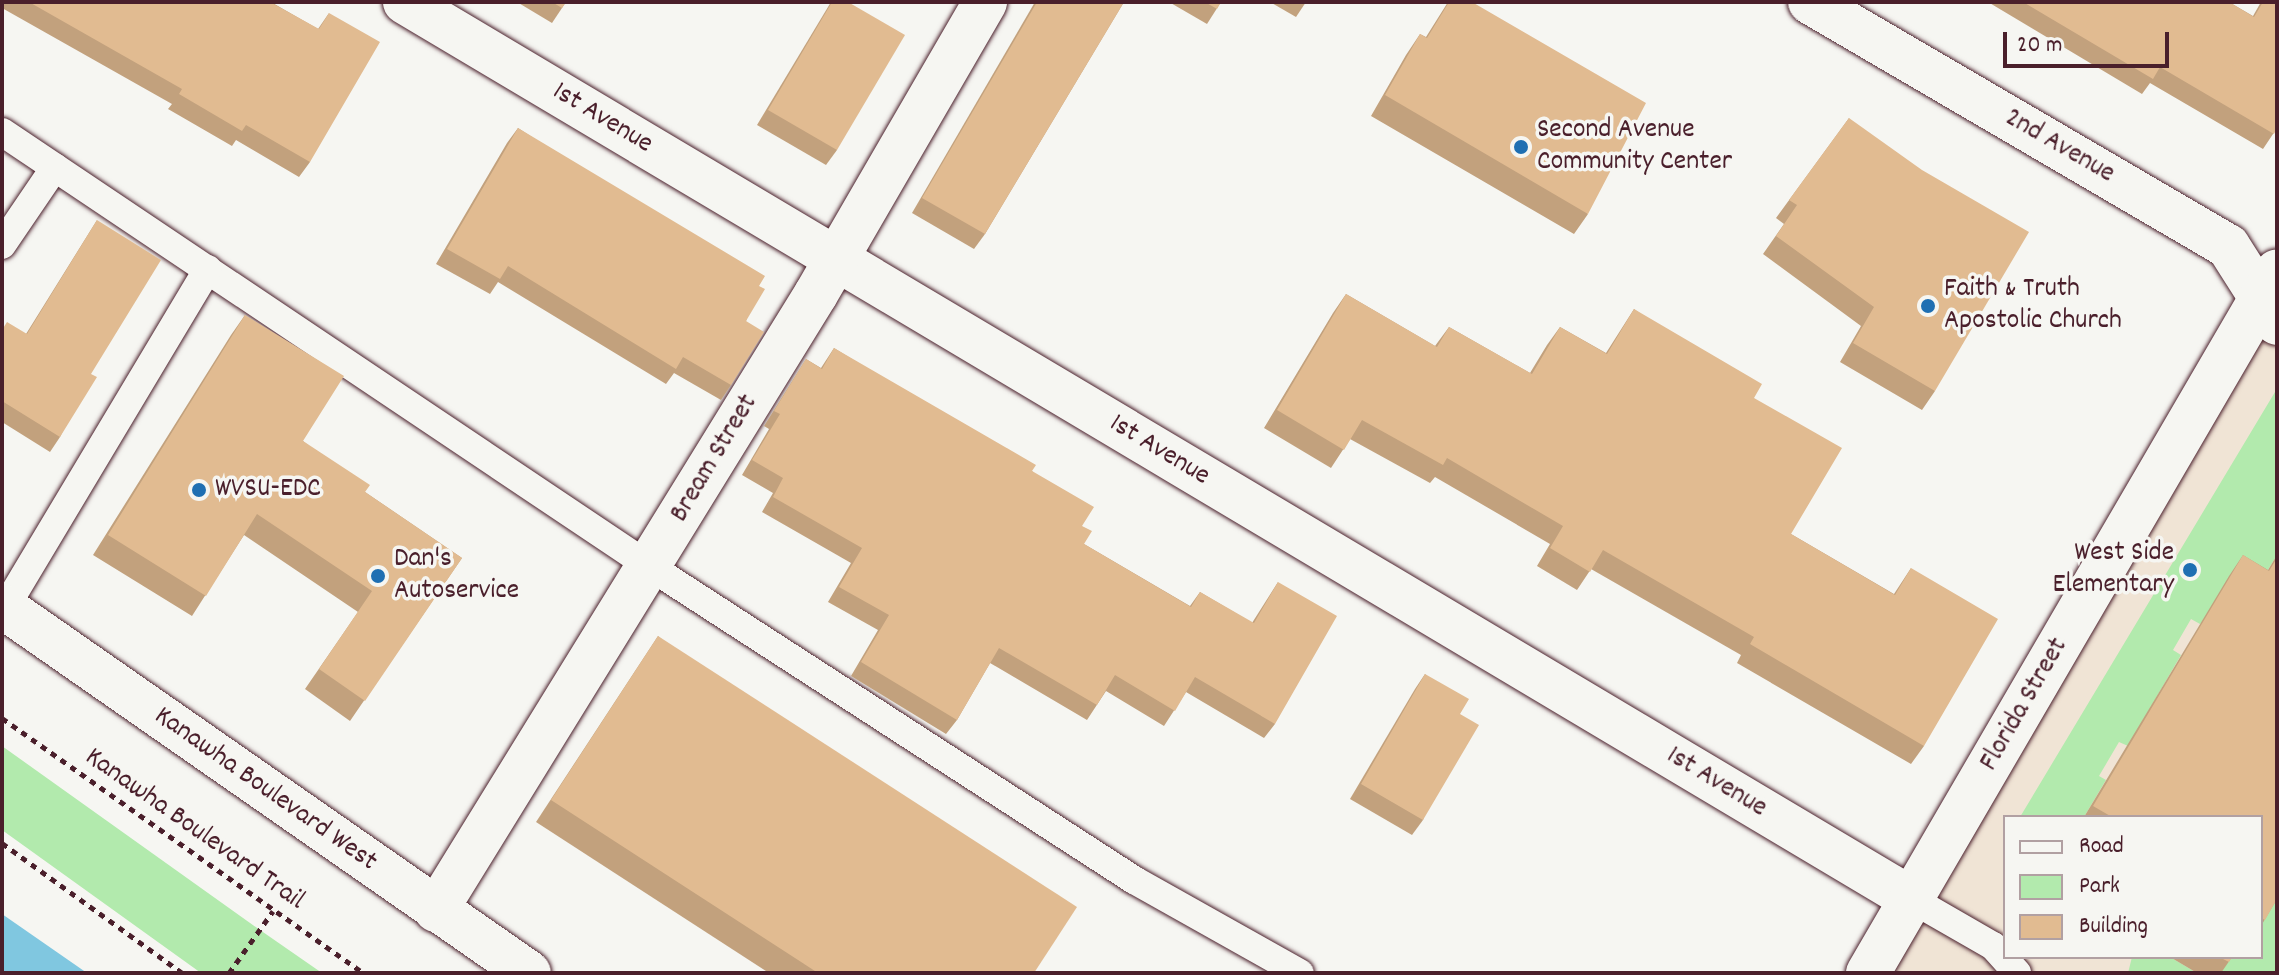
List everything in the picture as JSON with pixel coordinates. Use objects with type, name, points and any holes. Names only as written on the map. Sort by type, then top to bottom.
[{"type":"street","name":"1st Avenue","points":[[405,2],[1913,900]]},
{"type":"street","name":"Bream Street","points":[[436,910],[837,259],[985,2]]},
{"type":"street","name":"2nd Avenue","points":[[1810,2],[2228,246],[2271,297]]},
{"type":"street","name":"Florida Street","points":[[1868,973],[2271,297]]},
{"type":"street","name":"Kanawha Boulevard West","points":[[4,607],[529,973]]},
{"type":"lane","points":[[2,132],[649,566],[1134,880],[1300,973]]},
{"type":"lane","points":[[2,245],[55,167]]},
{"type":"lane","points":[[4,607],[208,269]]},
{"type":"lane","points":[[1913,900],[1993,946],[2003,957]]},
{"type":"path","name":"Kanawha Boulevard Trail","points":[[2,718],[363,973]]},
{"type":"path","points":[[2,843],[182,973]]},
{"type":"path","points":[[229,973],[273,911]]},
{"type":"shaded area","name":"West Side Elementary","points":[[2260,299],[2277,323],[2277,973],[1868,973]]},
{"type":"green space","points":[[2275,392],[2277,555],[2255,591],[2200,624],[2191,619],[2173,650],[2181,655],[2128,746],[2119,742],[2099,776],[2106,780],[2085,815],[2021,815]]},
{"type":"green space","points":[[2,746],[322,973],[201,973],[2,830]]},
{"type":"green space","points":[[2277,876],[2277,973],[2220,973],[2228,959],[2263,959],[2263,917]]},
{"type":"green space","points":[[2132,959],[2173,959],[2197,973],[2128,973]]},
{"type":"water","points":[[2,914],[87,973],[2,973]]},
{"type":"building","points":[[29,2],[270,2],[319,29],[329,13],[380,42],[310,162],[246,125],[242,131],[179,94],[182,89]]},
{"type":"building","points":[[552,2],[566,2],[562,8]]},
{"type":"building","points":[[832,2],[848,2],[905,35],[837,150],[768,110]]},
{"type":"building","points":[[1037,2],[1124,2],[985,234],[922,198]]},
{"type":"building","points":[[1205,2],[1221,2],[1217,9]]},
{"type":"building","name":"Second Avenue Community Center","points":[[1449,2],[1472,2],[1646,103],[1588,214],[1385,95],[1420,34],[1427,38]]},
{"type":"building","points":[[2023,2],[2229,2],[2254,17],[2263,2],[2277,2],[2277,128],[2274,134],[2160,67],[2153,79]]},
{"type":"building","points":[[1849,118],[1922,170],[2029,232],[1935,391],[1853,343],[1874,307],[1776,236],[1797,205],[1789,200]]},
{"type":"building","points":[[518,128],[765,276],[759,286],[765,289],[746,321],[764,332],[731,385],[683,357],[676,369],[508,266],[500,279],[447,249]]},
{"type":"building","points":[[97,220],[161,260],[91,374],[97,377],[60,437],[2,401],[2,330],[7,322],[27,334]]},
{"type":"building","points":[[1346,294],[1437,347],[1449,327],[1532,374],[1560,327],[1607,354],[1634,309],[1762,384],[1754,398],[1842,448],[1791,534],[1895,595],[1911,568],[1998,619],[1924,746],[1750,644],[1754,637],[1603,550],[1590,572],[1550,548],[1563,526],[1447,458],[1443,465],[1362,420],[1344,450],[1277,410]]},
{"type":"building","points":[[245,315],[344,376],[303,441],[370,485],[365,492],[462,558],[365,701],[319,669],[372,591],[257,514],[206,596],[108,535]]},
{"type":"building","points":[[834,348],[1036,465],[1032,471],[1094,507],[1082,526],[1092,531],[1084,544],[1191,607],[1200,592],[1254,623],[1278,582],[1337,616],[1275,724],[1195,677],[1175,711],[1115,675],[1097,705],[999,648],[957,720],[861,662],[889,615],[839,587],[862,548],[773,497],[783,478],[752,460],[780,414],[774,411],[806,359],[822,369]]},
{"type":"building","points":[[2243,555],[2269,571],[2277,558],[2277,899],[2265,920],[2263,815],[2109,815],[2093,806]]},
{"type":"building","points":[[658,636],[1077,907],[1034,973],[818,973],[551,800]]},
{"type":"building","points":[[1425,674],[1469,699],[1460,714],[1479,725],[1423,820],[1361,784]]},
{"type":"place","name":"Second Avenue Community Center","points":[[1521,147]]},
{"type":"place","name":"Faith & Truth Apostolic Church","points":[[1928,306]]},
{"type":"place","name":"WVSU-EDC","points":[[199,490]]},
{"type":"place","name":"West Side Elementary","points":[[2190,570]]},
{"type":"place","name":"Dan's Autoservice","points":[[378,576]]}]
